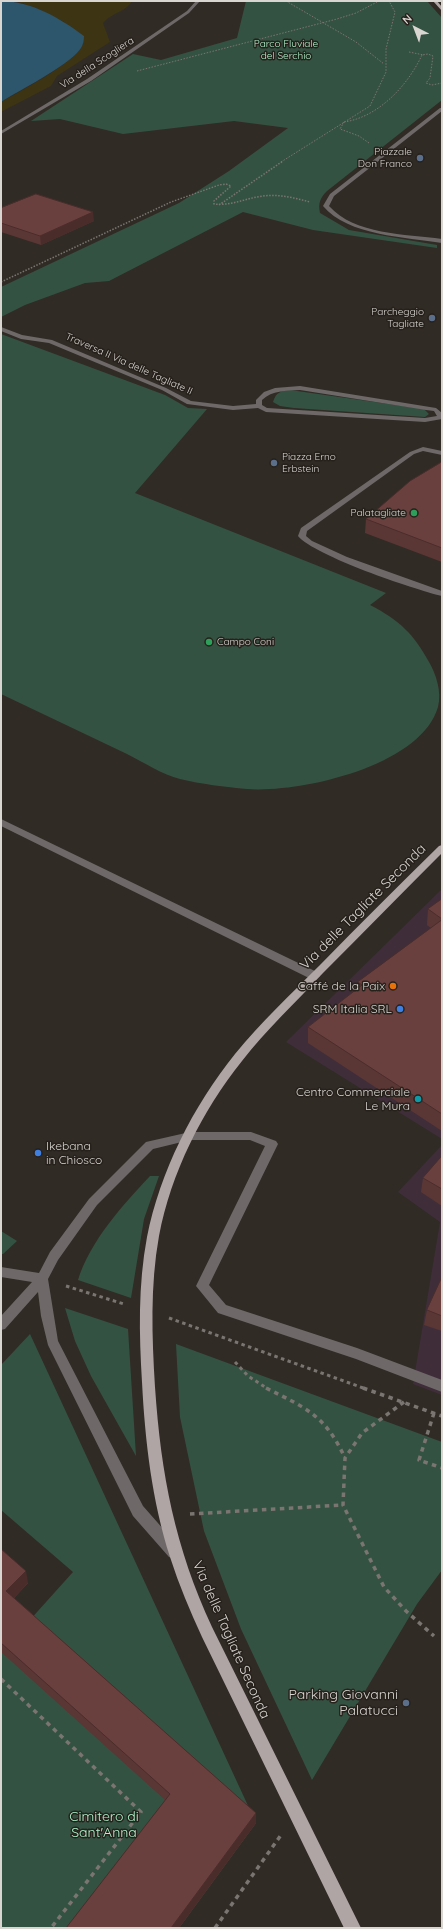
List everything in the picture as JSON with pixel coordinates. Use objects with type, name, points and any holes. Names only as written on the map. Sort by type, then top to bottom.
[{"type":"main road","points":[[435,1],[442,10]]},
{"type":"main road","name":"Via delle Tagliate Seconda","points":[[353,1928],[296,1814],[193,1598],[176,1554],[157,1467],[151,1419],[148,1389],[146,1310],[150,1262],[156,1221],[172,1174],[190,1136],[219,1084],[238,1058],[276,1015],[442,848]]},
{"type":"street","name":"Via della Scogliera","points":[[1,134],[89,80],[188,12],[198,1]]},
{"type":"street","points":[[442,109],[332,195],[326,206],[330,213],[353,225],[442,241]]},
{"type":"street","name":"Traversa II Via delle Tagliate II","points":[[1,329],[21,337],[50,341],[164,389],[189,403],[233,408],[259,406],[266,410],[425,420],[441,417]]},
{"type":"street","points":[[259,406],[259,400],[266,393],[277,389],[300,388],[436,410],[441,414],[441,417]]},
{"type":"street","points":[[442,453],[423,449],[412,453],[304,530],[302,536],[304,540],[324,550],[442,594]]},
{"type":"street","points":[[1,822],[315,976]]},
{"type":"street","points":[[1,1325],[42,1279],[54,1256],[93,1202],[150,1145],[190,1136],[251,1136],[272,1144],[202,1286],[222,1309],[357,1354],[442,1386]]},
{"type":"street","points":[[1,1272],[42,1279]]},
{"type":"street","points":[[42,1279],[52,1341],[138,1511],[176,1554]]},
{"type":"path","points":[[286,1],[366,48],[384,64]]},
{"type":"path","points":[[135,71],[323,23],[356,13],[379,1]]},
{"type":"path","points":[[219,205],[292,154],[370,106],[386,72],[384,64],[385,48],[395,12],[389,1]]},
{"type":"path","points":[[409,52],[433,56],[430,78],[426,83],[432,85],[442,83]]},
{"type":"path","points":[[344,122],[351,122],[380,107],[390,99],[415,70],[422,55],[424,54]]},
{"type":"path","points":[[344,122],[340,129],[359,136],[385,154]]},
{"type":"path","points":[[1,282],[171,202],[218,185],[226,184],[231,186],[214,201],[214,204],[219,205],[237,204],[262,196],[276,195],[326,206]]},
{"type":"path","points":[[42,1279],[146,1310],[442,1416]]},
{"type":"path","points":[[235,1362],[248,1377],[307,1408],[328,1425],[339,1441],[345,1458],[343,1505],[384,1587],[406,1611],[434,1636]]},
{"type":"path","points":[[345,1458],[362,1433],[404,1402]]},
{"type":"path","points":[[434,1413],[419,1460],[442,1468]]},
{"type":"path","points":[[167,1515],[343,1505]]},
{"type":"path","points":[[1,1679],[141,1812],[51,1928]]},
{"type":"path","points":[[215,1928],[296,1814]]},
{"type":"shaded area","points":[[442,889],[442,1139],[286,1042]]},
{"type":"shaded area","points":[[442,1145],[442,1395],[413,1384],[440,1222],[398,1192]]},
{"type":"green space","name":"Parco Fluviale del Serchio","points":[[246,1],[427,1],[442,18],[442,100],[327,191],[319,203],[320,213],[349,230],[437,245],[437,248],[313,230],[243,212],[109,281],[85,283],[25,305],[1,317],[1,287],[179,203],[229,171],[288,128],[234,121],[123,134],[60,119],[31,121],[133,54],[161,60],[237,38]]},
{"type":"green space","name":"Campo Coni","points":[[1,334],[165,395],[188,408],[207,409],[135,493],[386,593],[370,605],[397,622],[418,643],[432,667],[436,678],[439,689],[438,707],[427,728],[409,745],[384,760],[356,772],[297,786],[270,789],[247,789],[196,782],[167,775],[127,754],[1,694]]},
{"type":"green space","points":[[290,390],[424,409],[429,414],[425,417],[294,408],[280,406],[273,402],[279,393]]},
{"type":"green space","points":[[150,1176],[159,1176],[144,1219],[131,1298],[78,1280],[91,1251],[108,1224]]},
{"type":"green space","points":[[1,1231],[17,1241],[3,1254],[1,1254]]},
{"type":"green space","points":[[65,1308],[128,1329],[136,1456],[91,1376],[75,1341]]},
{"type":"green space","name":"Cimitero di Sant'Anna","points":[[30,1334],[256,1823],[179,1928],[1,1928],[1,1559],[28,1583],[9,1603],[29,1621],[73,1572],[1,1510],[1,1365]]},
{"type":"green space","points":[[176,1344],[442,1442],[442,1570],[417,1604],[312,1780],[241,1629],[204,1531],[180,1417]]},
{"type":"sand","points":[[16,1],[132,1],[126,8],[111,16],[103,23],[110,42],[57,76],[51,86],[1,112],[1,102],[55,70],[74,56],[81,48],[64,22],[43,11]]},
{"type":"water","points":[[1,1],[34,7],[55,17],[84,36],[81,47],[70,59],[51,73],[1,102]]},
{"type":"building","points":[[36,194],[93,212],[40,236],[1,223],[1,208]]},
{"type":"building","name":"Palatagliate","points":[[442,462],[442,548],[366,519],[410,481]]},
{"type":"building","points":[[442,899],[442,919],[428,909]]},
{"type":"building","points":[[442,920],[442,1114],[308,1027],[362,985],[358,982]]},
{"type":"building","points":[[442,1156],[442,1189],[423,1178]]},
{"type":"building","points":[[442,1277],[442,1316],[427,1310]]},
{"type":"building","points":[[1,1549],[26,1571],[6,1591],[256,1813],[171,1928],[66,1928],[170,1794],[1,1643]]},
{"type":"place","name":"Piazzale Don Franco","points":[[420,158]]},
{"type":"place","name":"Parcheggio Tagliate","points":[[432,318]]},
{"type":"place","name":"Piazza Erno Erbstein","points":[[274,463]]},
{"type":"place","name":"Palatagliate","points":[[414,513]]},
{"type":"place","name":"Campo Coni","points":[[209,642]]},
{"type":"place","name":"Caffé de la Paix","points":[[393,986]]},
{"type":"place","name":"SRM Italia SRL","points":[[400,1009]]},
{"type":"place","name":"Centro Commerciale Le Mura","points":[[418,1099]]},
{"type":"place","name":"Ikebana in Chiosco","points":[[38,1153]]},
{"type":"place","name":"Parking Giovanni Palatucci","points":[[406,1703]]}]
